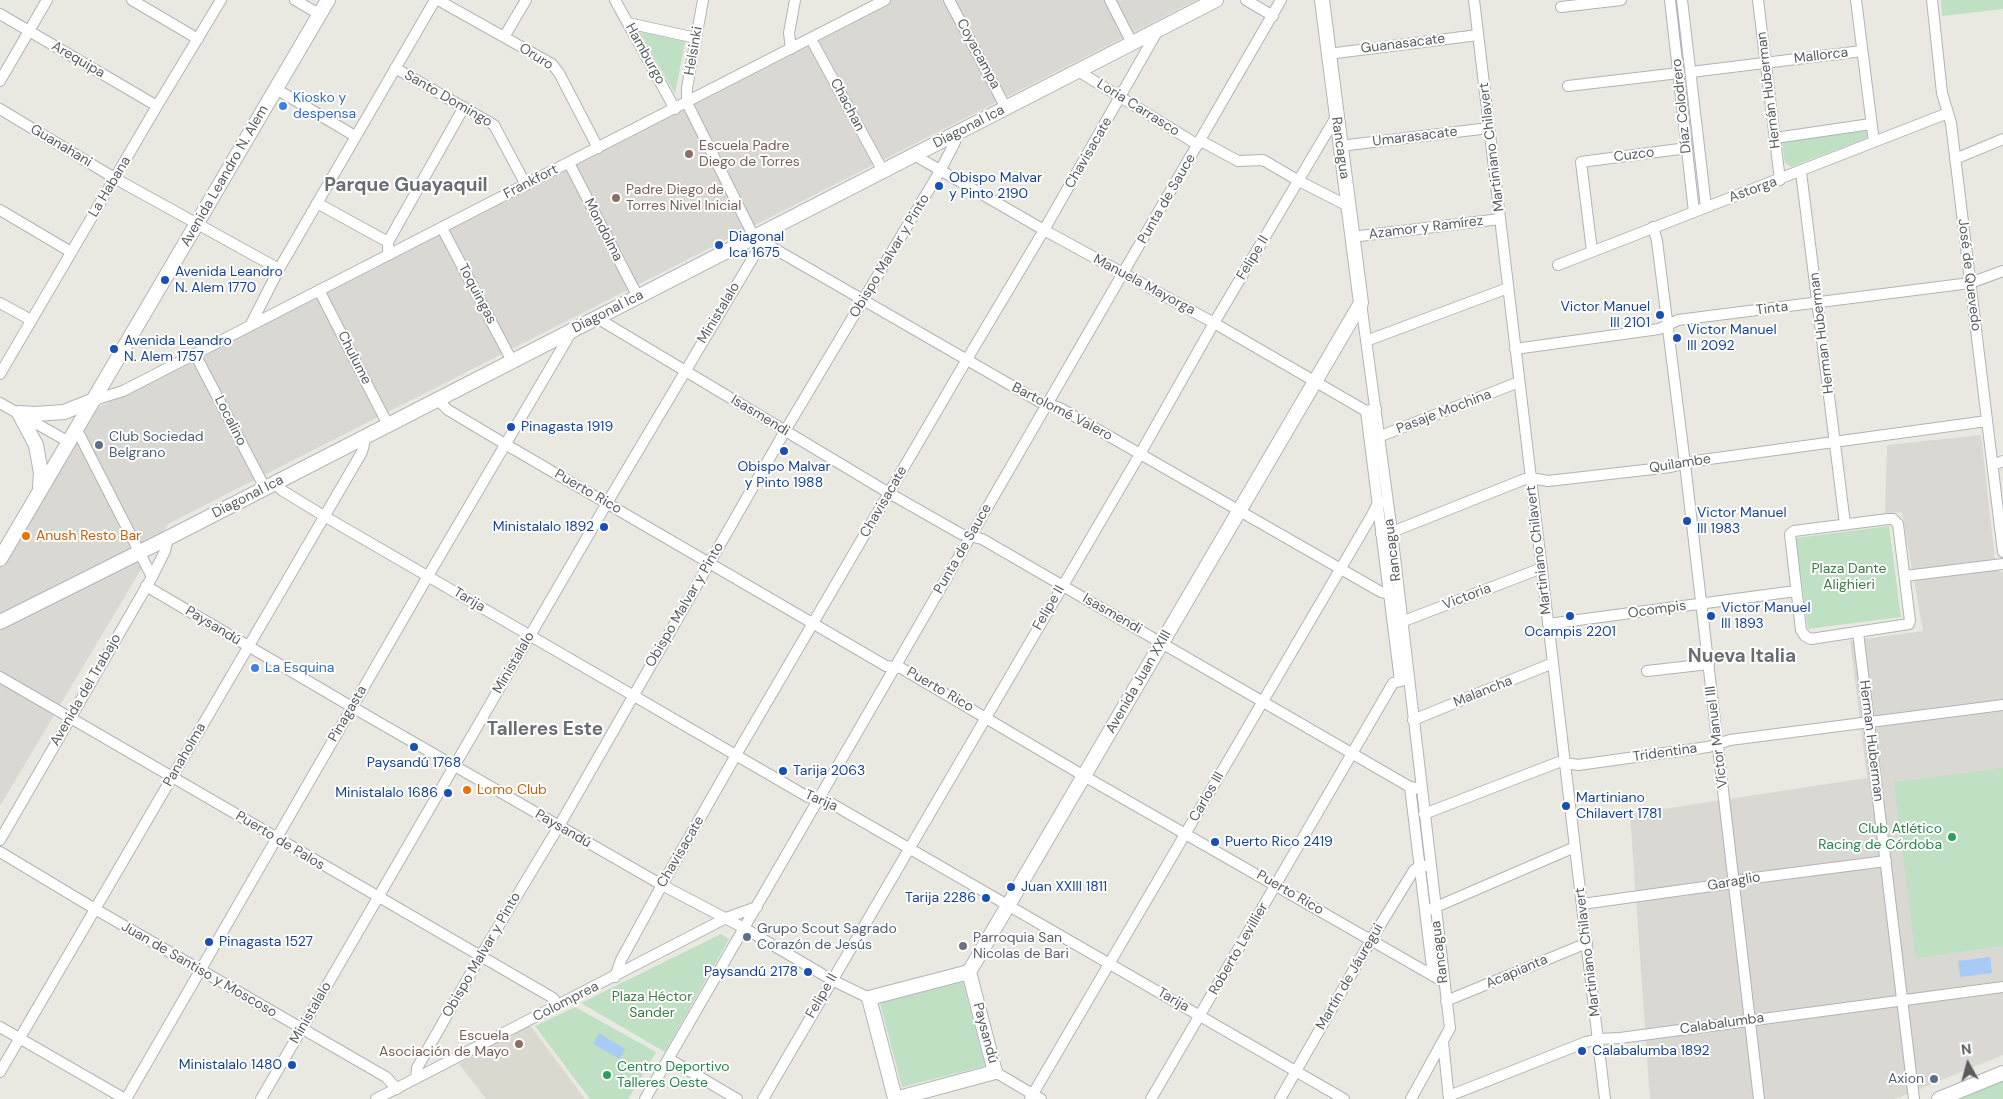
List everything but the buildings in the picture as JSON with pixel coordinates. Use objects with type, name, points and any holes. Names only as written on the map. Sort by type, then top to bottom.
[{"type":"main road","name":"Avenida Leandro N. Alem","points":[[0,559],[328,0]]},
{"type":"main road","name":"Diagonal Ica","points":[[0,622],[638,297],[758,240],[771,228],[1216,0]]},
{"type":"main road","name":"Rancagua","points":[[1322,0],[1361,303]]},
{"type":"main road","name":"Avenida Juan XXIII","points":[[969,972],[1361,303]]},
{"type":"main road","points":[[18,413],[64,412],[94,400]]},
{"type":"main road","points":[[18,413],[36,445],[41,473],[40,488]]},
{"type":"main road","points":[[969,972],[869,998],[895,1098],[995,1072]]},
{"type":"main road","name":"Paysandú","points":[[969,972],[995,1072]]},
{"type":"main road","points":[[1939,1099],[2003,1074]]},
{"type":"street","points":[[0,81],[47,0]]},
{"type":"street","points":[[132,0],[198,39]]},
{"type":"street","name":"La Habana","points":[[0,374],[221,0]]},
{"type":"street","points":[[295,0],[319,14]]},
{"type":"street","points":[[250,326],[278,270],[395,68],[437,0]]},
{"type":"street","name":"Oruro","points":[[437,0],[556,68],[598,148]]},
{"type":"street","points":[[504,38],[526,0]]},
{"type":"street","name":"Hamburgo","points":[[615,0],[675,109]]},
{"type":"street","name":"Helsinki","points":[[687,103],[687,88],[703,0]]},
{"type":"street","points":[[791,49],[789,33],[795,0]]},
{"type":"street","name":"Coyacampa","points":[[949,0],[1006,108]]},
{"type":"street","points":[[1110,0],[1132,43]]},
{"type":"street","points":[[1246,0],[1273,16]]},
{"type":"street","name":"Punta de Sauce","points":[[645,1099],[1282,0]]},
{"type":"street","name":"Martiniano Chilavert","points":[[1474,0],[1605,1099]]},
{"type":"street","points":[[1561,7],[1621,0]]},
{"type":"street","name":"Díaz Colodrero","points":[[1670,0],[1694,212]]},
{"type":"street","name":"Díaz Colodrero","points":[[1682,0],[1706,207]]},
{"type":"street","name":"Hernán Huberman","points":[[1758,0],[1780,180]]},
{"type":"street","points":[[1856,0],[1874,142]]},
{"type":"street","name":"José de Quevedo","points":[[1932,0],[1942,93],[1948,113],[1955,158],[2003,552]]},
{"type":"street","name":"Frankfort","points":[[94,400],[123,391],[687,103],[880,1]]},
{"type":"street","name":"Arequipa","points":[[0,14],[157,106]]},
{"type":"street","points":[[628,24],[696,38]]},
{"type":"street","name":"Chavisacate","points":[[615,977],[621,960],[736,755],[1121,98],[1158,30]]},
{"type":"street","name":"Guanasacate","points":[[1328,54],[1478,35]]},
{"type":"street","name":"Chachan","points":[[811,39],[882,171]]},
{"type":"street","name":"Mallorca","points":[[1691,72],[1862,51]]},
{"type":"street","name":"Santo Domingo","points":[[395,68],[494,125],[526,185]]},
{"type":"street","name":"Loria Carrasco","points":[[1078,71],[1200,143],[1238,161],[1263,160],[1298,181],[1348,206]]},
{"type":"street","points":[[1568,86],[1679,73]]},
{"type":"street","points":[[276,89],[355,136]]},
{"type":"street","points":[[687,103],[758,240]]},
{"type":"street","points":[[388,254],[388,242],[464,107]]},
{"type":"street","name":"Guanahani","points":[[0,109],[116,179],[278,270]]},
{"type":"street","name":"Astorga","points":[[1558,265],[1652,227],[1802,172],[1948,113]]},
{"type":"street","name":"Felipe II","points":[[762,1099],[1336,117]]},
{"type":"street","points":[[1775,138],[1871,124]]},
{"type":"street","name":"Umarasacate","points":[[1340,146],[1489,128]]},
{"type":"street","name":"Obispo Malvar y Pinto","points":[[416,1078],[417,1068],[480,957],[558,826],[785,431],[940,171],[955,142],[957,133]]},
{"type":"street","points":[[1955,158],[2003,139]]},
{"type":"street","name":"Cuzco","points":[[1592,251],[1581,162],[1687,148]]},
{"type":"street","name":"Manuela Mayorga","points":[[914,155],[1044,230],[1371,410]]},
{"type":"street","name":"Mondolma","points":[[569,163],[638,297]]},
{"type":"street","name":"Herman Huberman","points":[[1802,172],[1844,524]]},
{"type":"street","points":[[317,204],[388,242]]},
{"type":"street","points":[[0,210],[71,252]]},
{"type":"street","name":"Azamor y Ramírez","points":[[1352,238],[1500,219]]},
{"type":"street","name":"Víctor Manuel III","points":[[1652,227],[1657,241],[1668,325],[1759,1099]]},
{"type":"street","name":"Toquingas","points":[[442,228],[512,361]]},
{"type":"street","name":"Bartolomé Valero","points":[[758,240],[966,361],[1040,402],[1060,408],[1341,570],[1381,592],[1393,593]]},
{"type":"street","name":"Ministalalo","points":[[261,1099],[685,371],[758,240]]},
{"type":"street","name":"Tinta","points":[[1515,349],[1659,329],[1678,320],[1970,283],[2003,271]]},
{"type":"street","points":[[1366,341],[1508,288]]},
{"type":"street","name":"Chulume","points":[[319,290],[388,425]]},
{"type":"street","points":[[0,303],[31,320]]},
{"type":"street","name":"Rancagua","points":[[1361,303],[1366,341],[1378,505],[1387,533]]},
{"type":"street","name":"Isasmendi","points":[[597,318],[889,493],[961,534],[982,539],[1410,787],[1421,789]]},
{"type":"street","name":"Pinagasta","points":[[125,1099],[573,330]]},
{"type":"street","name":"Localino","points":[[195,354],[269,486]]},
{"type":"street","name":"Pasaje Mochina","points":[[1374,438],[1519,382]]},
{"type":"street","name":"Puerto Rico","points":[[438,400],[448,410],[505,444],[886,666],[901,668],[1084,776],[1444,982]]},
{"type":"street","points":[[0,403],[18,413],[73,436],[139,552],[149,581]]},
{"type":"street","name":"Quilambe","points":[[1387,533],[1531,478],[1548,481],[1685,464],[1987,421]]},
{"type":"street","name":"Panaholma","points":[[0,1072],[362,452],[366,436]]},
{"type":"street","name":"Rancagua","points":[[1374,438],[1387,500],[1387,533],[1393,593],[1404,680],[1413,720],[1430,866],[1433,976]]},
{"type":"street","points":[[1992,465],[2003,461]]},
{"type":"street","name":"Tarija","points":[[269,486],[282,491],[808,797],[827,801],[1344,1099]]},
{"type":"street","points":[[1378,505],[1387,500]]},
{"type":"street","name":"Carlos III","points":[[1035,1098],[1110,963],[1378,505]]},
{"type":"street","points":[[1893,519],[1898,524],[1910,624],[1811,638],[1804,636],[1801,630],[1790,534],[1794,531],[1844,524],[1893,519]]},
{"type":"street","name":"Avenida del Trabajo","points":[[0,840],[149,581],[165,551],[168,538]]},
{"type":"street","points":[[1905,576],[2003,564]]},
{"type":"street","name":"Victoria","points":[[1397,624],[1542,568]]},
{"type":"street","name":"Paysandú","points":[[149,581],[248,647],[662,885],[744,928],[832,980],[869,998]]},
{"type":"street","name":"Ocompis","points":[[1548,624],[1796,591]]},
{"type":"street","name":"Herman Huberman","points":[[1858,632],[1903,999]]},
{"type":"street","name":"Malancha","points":[[1413,720],[1553,664]]},
{"type":"street","points":[[1647,671],[1709,664]]},
{"type":"street","name":"Puerto de Palos","points":[[0,677],[172,776],[377,898],[553,998],[558,1006]]},
{"type":"street","name":"Roberto Levillier","points":[[1151,1099],[1393,683],[1404,680]]},
{"type":"street","name":"Tridentina","points":[[1424,814],[1553,763],[1565,762],[1578,765],[1708,747],[1730,740],[2003,705]]},
{"type":"street","name":"Rancagua","points":[[1410,787],[1419,867],[1430,910],[1444,982],[1450,1028],[1443,1042],[1449,1098]]},
{"type":"street","points":[[1430,910],[1575,848]]},
{"type":"street","name":"Juan de Santiso y Moscoso","points":[[0,852],[302,1030],[386,1077],[397,1088]]},
{"type":"street","name":"Garaglio","points":[[1582,904],[1746,879],[1886,861]]},
{"type":"street","points":[[1419,867],[1430,866]]},
{"type":"street","name":"Martín de Jáuregui","points":[[1280,1099],[1371,940],[1414,870],[1419,867]]},
{"type":"street","name":"Colomprea","points":[[376,1099],[726,918],[757,907]]},
{"type":"street","name":"Acapianta","points":[[1446,1002],[1587,943]]},
{"type":"street","name":"Calabalumba","points":[[1449,1098],[1586,1042],[1598,1039],[1620,1038],[2003,987]]},
{"type":"street","points":[[1903,999],[1914,1099]]},
{"type":"street","points":[[0,1027],[125,1099]]},
{"type":"street","points":[[1411,1099],[1443,1042]]},
{"type":"street","points":[[669,1059],[737,1099]]},
{"type":"street","name":"Paysandú","points":[[995,1072],[1035,1098]]},
{"type":"shaded area","points":[[891,0],[1197,0],[168,524],[0,806],[0,566],[97,408]]},
{"type":"shaded area","points":[[1981,435],[1996,569],[2003,573],[2003,1055],[1895,1099],[1650,1099],[1630,814],[1867,778],[1850,641],[1923,631],[1902,512],[1885,514],[1887,445]]},
{"type":"shaded area","name":"Escuela Asociación de Mayo","points":[[529,1024],[585,1099],[486,1099],[459,1064]]},
{"type":"green space","points":[[1941,0],[2003,0],[2003,9],[1942,16]]},
{"type":"green space","points":[[640,32],[685,42],[675,94]]},
{"type":"green space","points":[[1865,129],[1868,133],[1867,138],[1791,167],[1785,163],[1782,142],[1784,140]]},
{"type":"green space","name":"Plaza Dante Alighieri","points":[[1889,526],[1901,617],[1808,629],[1796,538]]},
{"type":"green space","name":"Club Atlético Racing de Córdoba","points":[[2003,768],[2003,946],[1916,958],[1894,782]]},
{"type":"green space","name":"Plaza Héctor Sander","points":[[721,934],[729,939],[665,1052],[581,1003]]},
{"type":"green space","points":[[963,982],[985,1066],[902,1087],[880,1003]]},
{"type":"green space","name":"Centro Deportivo Talleres Oeste","points":[[575,1007],[656,1052],[628,1099],[590,1099],[535,1026]]},
{"type":"green space","points":[[2003,1081],[2003,1099],[1959,1099]]},
{"type":"water","points":[[1990,957],[1992,973],[1960,977],[1958,961]]},
{"type":"water","points":[[599,1033],[625,1049],[620,1059],[593,1044]]},
{"type":"place","name":"Kiosko y despensa","points":[[283,106]]},
{"type":"place","name":"Escuela Padre Diego de Torres","points":[[689,154]]},
{"type":"place","name":"Obispo Malvar y Pinto 2190","points":[[939,186]]},
{"type":"place","name":"Padre Diego de Torres Nivel Inicial","points":[[616,198]]},
{"type":"place","name":"Diagonal Ica 1675","points":[[719,245]]},
{"type":"place","name":"Avenida Leandro N. Alem 1770","points":[[165,280]]},
{"type":"place","name":"Victor Manuel III 2101","points":[[1660,315]]},
{"type":"place","name":"Victor Manuel III 2092","points":[[1677,338]]},
{"type":"place","name":"Avenida Leandro N. Alem 1757","points":[[114,349]]},
{"type":"place","name":"Pinagasta 1919","points":[[511,427]]},
{"type":"place","name":"Club Sociedad Belgrano","points":[[99,445]]},
{"type":"place","name":"Obispo Malvar y Pinto 1988","points":[[784,451]]},
{"type":"place","name":"Victor Manuel III 1983","points":[[1687,521]]},
{"type":"place","name":"Ministalalo 1892","points":[[604,527]]},
{"type":"place","name":"Anush Resto Bar","points":[[26,536]]},
{"type":"place","name":"Ocampis 2201","points":[[1570,616]]},
{"type":"place","name":"Victor Manuel III 1893","points":[[1711,616]]},
{"type":"place","name":"La Esquina","points":[[255,668]]},
{"type":"place","name":"Paysandú 1768","points":[[414,747]]},
{"type":"place","name":"Tarija 2063","points":[[783,771]]},
{"type":"place","name":"Lomo Club","points":[[467,790]]},
{"type":"place","name":"Ministalalo 1686","points":[[448,793]]},
{"type":"place","name":"Martiniano Chilavert 1781","points":[[1566,806]]},
{"type":"place","name":"Club Atlético Racing de Córdoba","points":[[1952,837]]},
{"type":"place","name":"Puerto Rico 2419","points":[[1215,842]]},
{"type":"place","name":"Juan XXIII 1811","points":[[1011,887]]},
{"type":"place","name":"Tarija 2286","points":[[986,898]]},
{"type":"place","name":"Grupo Scout Sagrado Corazón de Jesús","points":[[747,937]]},
{"type":"place","name":"Pinagasta 1527","points":[[209,942]]},
{"type":"place","name":"Parroquia San Nicolas de Bari","points":[[963,946]]},
{"type":"place","name":"Paysandú 2178","points":[[808,972]]},
{"type":"place","name":"Escuela Asociación de Mayo","points":[[519,1044]]},
{"type":"place","name":"Calabalumba 1892","points":[[1582,1051]]},
{"type":"place","name":"Ministalalo 1480","points":[[292,1065]]},
{"type":"place","name":"Centro Deportivo Talleres Oeste","points":[[607,1075]]},
{"type":"place","name":"Axion","points":[[1934,1079]]},
{"type":"district","name":"Parque Guayaquil","points":[[406,186]]},
{"type":"district","name":"Nueva Italia","points":[[1742,657]]},
{"type":"district","name":"Talleres Este","points":[[545,730]]}]
